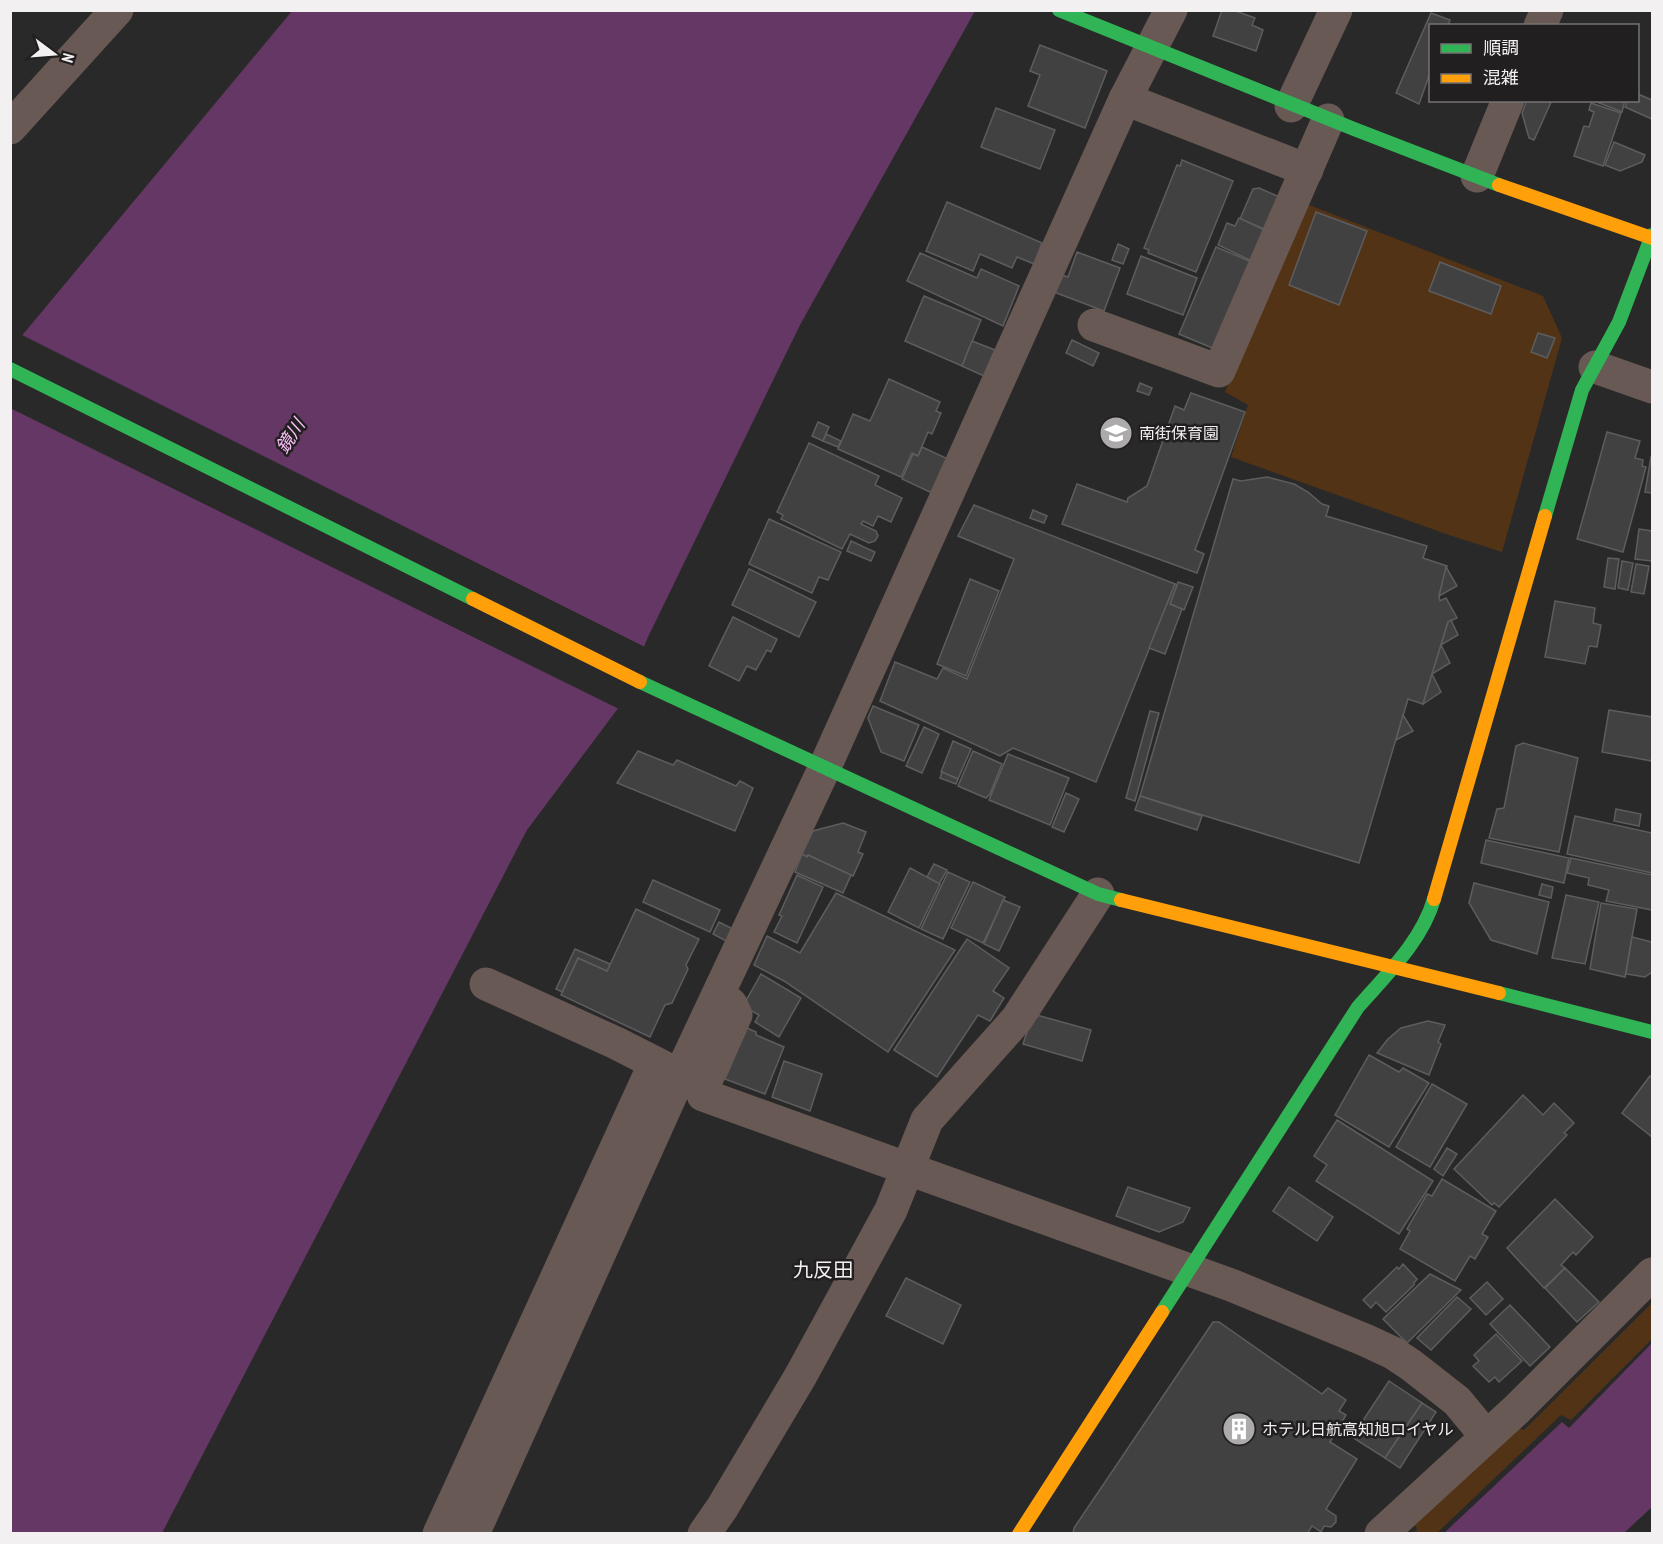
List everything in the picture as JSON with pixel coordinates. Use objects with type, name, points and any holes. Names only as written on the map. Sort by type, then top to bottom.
[{"type":"street","points":[[10,128],[117,10]]},
{"type":"street","points":[[1019,1533],[1358,1008],[1394,966],[1428,919],[1582,390],[1619,322],[1652,237],[1582,216],[1291,106],[1059,10]]},
{"type":"street","points":[[439,1533],[668,1069],[718,995],[824,769],[1120,110],[1171,10]]},
{"type":"street","points":[[1291,106],[1336,10]]},
{"type":"street","points":[[1541,24],[1547,10]]},
{"type":"street","points":[[1477,176],[1507,102]]},
{"type":"street","points":[[1120,110],[1307,170]]},
{"type":"street","points":[[1094,325],[1219,371],[1328,120]]},
{"type":"street","points":[[1595,367],[1653,387]]},
{"type":"street","points":[[10,369],[684,704],[1098,894],[1653,1032]]},
{"type":"street","points":[[704,1533],[722,1508],[800,1377],[891,1210],[927,1120],[1017,1019],[1098,894]]},
{"type":"street","points":[[486,984],[668,1069]]},
{"type":"street","points":[[718,995],[731,1004],[736,1015],[705,1083],[703,1095],[1231,1285],[1393,1353],[1457,1401],[1486,1436]]},
{"type":"street","points":[[473,1533],[668,1069]]},
{"type":"street","points":[[1381,1533],[1516,1410],[1653,1274]]},
{"type":"shaded area","points":[[1304,203],[1543,296],[1562,338],[1502,552],[1231,457],[1248,405],[1225,392]]},
{"type":"shaded area","points":[[1652,1303],[1652,1339],[1571,1420],[1561,1415],[1437,1533],[1413,1533],[1417,1530],[1413,1519],[1516,1427],[1524,1430]]},
{"type":"water","name":"鏡川","points":[[292,11],[975,11],[800,325],[648,637],[619,707],[527,830],[162,1533],[11,1533],[10,350]]},
{"type":"water","points":[[1652,1343],[1652,1507],[1624,1533],[1443,1534],[1562,1422],[1569,1428]]},
{"type":"pier","points":[[20,334],[647,648],[622,709],[10,408],[10,346]]},
{"type":"building","points":[[1222,10],[1233,10],[1255,18],[1252,25],[1263,30],[1256,51],[1213,36]]},
{"type":"building","points":[[1431,13],[1450,20],[1449,24],[1429,24],[1429,76],[1419,104],[1396,93]]},
{"type":"building","points":[[1040,45],[1107,71],[1085,128],[1028,106],[1040,75],[1030,71]]},
{"type":"building","points":[[1639,94],[1652,100],[1652,119],[1625,107],[1627,102],[1639,102]]},
{"type":"building","points":[[1526,102],[1551,102],[1534,140],[1529,138],[1522,113]]},
{"type":"building","points":[[1597,102],[1624,102],[1622,112]]},
{"type":"building","points":[[1591,103],[1621,113],[1603,166],[1574,156],[1584,126],[1589,127],[1594,112],[1589,110]]},
{"type":"building","points":[[996,108],[1055,130],[1040,169],[981,147]]},
{"type":"building","points":[[1614,142],[1645,155],[1642,162],[1620,171],[1605,165]]},
{"type":"building","points":[[1182,160],[1233,181],[1196,272],[1148,253],[1149,250],[1144,248],[1177,165],[1180,166]]},
{"type":"building","points":[[1259,188],[1284,199],[1269,231],[1240,219],[1253,189]]},
{"type":"building","points":[[947,202],[1042,243],[1034,264],[1017,257],[1012,268],[980,254],[973,271],[926,251]]},
{"type":"building","points":[[1316,212],[1367,231],[1339,305],[1289,285]]},
{"type":"building","points":[[1239,218],[1267,231],[1254,262],[1218,245],[1227,223],[1235,226]]},
{"type":"building","points":[[1118,244],[1129,249],[1123,264],[1112,260]]},
{"type":"building","points":[[1216,247],[1254,263],[1217,350],[1179,334]]},
{"type":"building","points":[[1077,252],[1120,268],[1104,311],[1054,292],[1062,275],[1068,277]]},
{"type":"building","points":[[920,253],[977,278],[981,269],[1019,286],[1003,326],[907,281]]},
{"type":"building","points":[[1141,256],[1197,278],[1183,315],[1127,294]]},
{"type":"building","points":[[1440,262],[1501,286],[1491,314],[1429,291]]},
{"type":"building","points":[[924,296],[981,320],[962,366],[905,341]]},
{"type":"building","points":[[1538,333],[1555,338],[1547,358],[1531,352]]},
{"type":"building","points":[[1072,340],[1099,353],[1093,366],[1066,353]]},
{"type":"building","points":[[972,341],[995,350],[984,376],[962,366]]},
{"type":"building","points":[[889,379],[940,402],[936,411],[941,413],[932,434],[928,432],[918,456],[912,453],[901,477],[838,449],[853,414],[870,421]]},
{"type":"building","points":[[1140,383],[1152,388],[1149,395],[1137,391]]},
{"type":"building","points":[[1191,393],[1245,412],[1195,550],[1204,554],[1197,573],[1062,524],[1077,484],[1127,502],[1128,498],[1147,486],[1175,406],[1184,410]]},
{"type":"building","points":[[818,422],[829,427],[823,441],[812,436]]},
{"type":"building","points":[[1607,432],[1640,441],[1635,458],[1643,460],[1642,466],[1646,467],[1623,552],[1577,539]]},
{"type":"building","points":[[826,434],[841,441],[838,447],[823,441]]},
{"type":"building","points":[[809,443],[879,476],[875,485],[902,498],[891,522],[878,516],[873,526],[863,521],[861,524],[876,531],[878,536],[875,541],[869,543],[850,534],[842,549],[781,519],[783,515],[777,512]]},
{"type":"building","points":[[922,447],[948,459],[932,493],[902,479],[913,454],[918,456]]},
{"type":"building","points":[[1652,458],[1652,493],[1645,492]]},
{"type":"building","points":[[1267,477],[1294,484],[1308,492],[1322,504],[1329,506],[1326,516],[1427,546],[1423,558],[1447,566],[1439,596],[1440,601],[1446,598],[1457,618],[1448,622],[1423,704],[1408,699],[1359,863],[1140,796],[1233,479],[1241,481]]},
{"type":"building","points":[[974,505],[1175,584],[1096,782],[1013,748],[1000,756],[880,701],[895,662],[937,679],[943,668],[967,679],[1014,559],[958,536]]},
{"type":"building","points":[[1033,510],[1047,516],[1044,523],[1030,518]]},
{"type":"building","points":[[769,519],[841,552],[828,580],[819,577],[812,593],[749,564]]},
{"type":"building","points":[[1639,529],[1652,531],[1652,561],[1635,559]]},
{"type":"building","points":[[851,541],[875,552],[871,561],[847,551]]},
{"type":"building","points":[[1608,558],[1619,559],[1615,589],[1604,587]]},
{"type":"building","points":[[1622,561],[1633,563],[1628,590],[1618,588]]},
{"type":"building","points":[[1636,564],[1649,566],[1644,594],[1631,592]]},
{"type":"building","points":[[1446,567],[1457,586],[1439,596]]},
{"type":"building","points":[[749,569],[816,602],[799,637],[732,605]]},
{"type":"building","points":[[970,579],[999,591],[966,676],[937,664]]},
{"type":"building","points":[[1178,582],[1193,587],[1184,610],[1170,604]]},
{"type":"building","points":[[1175,584],[1177,585],[1170,604],[1182,609],[1165,654],[1149,648]]},
{"type":"building","points":[[1555,601],[1595,608],[1593,623],[1601,625],[1597,647],[1589,646],[1585,664],[1545,657]]},
{"type":"building","points":[[733,617],[777,639],[771,652],[767,650],[756,670],[747,666],[739,681],[709,666]]},
{"type":"building","points":[[1451,620],[1458,635],[1441,645],[1448,622]]},
{"type":"building","points":[[1441,645],[1450,663],[1432,674]]},
{"type":"building","points":[[1432,674],[1441,692],[1423,704]]},
{"type":"building","points":[[873,706],[919,725],[904,761],[881,752],[868,718]]},
{"type":"building","points":[[1609,710],[1652,717],[1652,761],[1602,752]]},
{"type":"building","points":[[1150,711],[1159,713],[1135,801],[1126,798]]},
{"type":"building","points":[[1403,715],[1413,731],[1396,740]]},
{"type":"building","points":[[924,727],[939,734],[922,773],[906,766]]},
{"type":"building","points":[[953,741],[971,749],[958,779],[941,772]]},
{"type":"building","points":[[1523,743],[1578,758],[1559,852],[1489,838],[1497,809],[1504,808],[1516,746]]},
{"type":"building","points":[[638,751],[673,765],[677,760],[736,786],[740,781],[753,788],[735,831],[617,783]]},
{"type":"building","points":[[973,751],[1002,764],[990,794],[986,798],[958,786]]},
{"type":"building","points":[[1008,754],[1069,778],[1050,825],[989,800]]},
{"type":"building","points":[[942,772],[958,779],[956,784],[940,778]]},
{"type":"building","points":[[1066,793],[1079,799],[1064,832],[1052,827]]},
{"type":"building","points":[[1140,796],[1202,816],[1197,830],[1135,810]]},
{"type":"building","points":[[1616,809],[1641,814],[1639,826],[1614,821]]},
{"type":"building","points":[[1575,816],[1652,833],[1652,873],[1567,854]]},
{"type":"building","points":[[843,823],[866,832],[858,852],[863,854],[853,876],[802,854],[813,831]]},
{"type":"building","points":[[1486,840],[1569,858],[1564,883],[1481,863]]},
{"type":"building","points":[[802,854],[851,875],[843,893],[795,872]]},
{"type":"building","points":[[1571,858],[1652,875],[1652,910],[1606,901],[1609,890],[1588,885],[1589,878],[1567,873]]},
{"type":"building","points":[[934,864],[947,870],[939,884],[927,877]]},
{"type":"building","points":[[910,868],[940,884],[919,928],[888,912]]},
{"type":"building","points":[[948,872],[970,882],[943,939],[921,929]]},
{"type":"building","points":[[797,875],[823,887],[797,943],[774,932]]},
{"type":"building","points":[[653,880],[720,910],[710,932],[643,902]]},
{"type":"building","points":[[973,882],[1005,897],[983,943],[951,928]]},
{"type":"building","points":[[1474,883],[1549,902],[1537,954],[1491,940],[1469,903]]},
{"type":"building","points":[[1542,884],[1553,887],[1551,898],[1539,895]]},
{"type":"building","points":[[836,893],[955,950],[888,1052],[784,981],[754,965],[767,936],[800,953]]},
{"type":"building","points":[[1566,895],[1599,902],[1585,964],[1552,958]]},
{"type":"building","points":[[1003,900],[1020,907],[999,951],[984,944]]},
{"type":"building","points":[[1601,903],[1637,909],[1625,977],[1590,969]]},
{"type":"building","points":[[636,909],[699,939],[686,965],[688,969],[672,1003],[665,1005],[650,1037],[561,995],[578,958],[607,971]]},
{"type":"building","points":[[719,922],[735,930],[728,942],[713,934]]},
{"type":"building","points":[[1632,937],[1652,942],[1652,972],[1645,977],[1626,974]]},
{"type":"building","points":[[967,939],[1009,968],[993,991],[1004,998],[990,1021],[978,1015],[937,1077],[894,1050]]},
{"type":"building","points":[[575,949],[610,964],[607,971],[578,958],[562,992],[556,989]]},
{"type":"building","points":[[761,974],[801,998],[779,1037],[755,1022],[759,1015],[743,1006]]},
{"type":"building","points":[[1033,1014],[1091,1030],[1082,1061],[1023,1044]]},
{"type":"building","points":[[1428,1021],[1445,1025],[1438,1042],[1441,1044],[1429,1075],[1377,1053],[1401,1028]]},
{"type":"building","points":[[747,1028],[756,1032],[756,1035],[784,1047],[765,1094],[725,1079]]},
{"type":"building","points":[[1369,1055],[1399,1072],[1403,1068],[1429,1083],[1389,1147],[1335,1115]]},
{"type":"building","points":[[784,1061],[822,1074],[810,1111],[772,1097]]},
{"type":"building","points":[[1650,1076],[1652,1078],[1652,1137],[1622,1113]]},
{"type":"building","points":[[1432,1084],[1467,1104],[1430,1167],[1396,1147]]},
{"type":"building","points":[[1523,1095],[1543,1115],[1554,1103],[1574,1123],[1564,1133],[1567,1135],[1499,1207],[1494,1203],[1492,1205],[1454,1169]]},
{"type":"building","points":[[1337,1120],[1433,1181],[1399,1234],[1316,1181],[1327,1165],[1314,1156]]},
{"type":"building","points":[[1447,1148],[1457,1154],[1443,1176],[1434,1169]]},
{"type":"building","points":[[1442,1179],[1496,1211],[1482,1234],[1488,1237],[1475,1259],[1470,1256],[1455,1281],[1400,1249],[1410,1231],[1407,1229],[1427,1194],[1432,1196]]},
{"type":"building","points":[[1128,1187],[1190,1208],[1183,1222],[1159,1232],[1116,1216]]},
{"type":"building","points":[[1289,1187],[1333,1217],[1317,1241],[1273,1211]]},
{"type":"building","points":[[1555,1199],[1593,1237],[1576,1255],[1573,1252],[1561,1265],[1565,1268],[1544,1288],[1507,1248]]},
{"type":"building","points":[[1403,1264],[1417,1279],[1414,1285],[1386,1312],[1376,1302],[1371,1308],[1363,1300]]},
{"type":"building","points":[[1565,1268],[1599,1302],[1577,1322],[1545,1288]]},
{"type":"building","points":[[1430,1274],[1461,1290],[1407,1343],[1383,1319]]},
{"type":"building","points":[[906,1278],[961,1305],[943,1344],[886,1316]]},
{"type":"building","points":[[1487,1282],[1503,1299],[1486,1315],[1470,1298]]},
{"type":"building","points":[[1457,1297],[1471,1309],[1431,1350],[1417,1338]]},
{"type":"building","points":[[1510,1305],[1550,1347],[1530,1366],[1490,1324]]},
{"type":"building","name":"ホテル日航高知旭ロイヤル","points":[[1213,1322],[1219,1322],[1322,1394],[1328,1388],[1346,1400],[1339,1411],[1346,1415],[1330,1442],[1357,1459],[1326,1509],[1336,1516],[1336,1522],[1331,1527],[1324,1526],[1321,1532],[1312,1526],[1307,1534],[1073,1534],[1074,1528]]},
{"type":"building","points":[[1496,1334],[1522,1361],[1499,1382],[1495,1377],[1489,1382],[1473,1366],[1479,1361],[1474,1355]]},
{"type":"building","points":[[1389,1381],[1422,1403],[1385,1458],[1352,1437]]},
{"type":"building","points":[[1422,1403],[1436,1412],[1400,1468],[1385,1458]]},
{"type":"traffic: fast","points":[[1059,10],[1499,185]]},
{"type":"traffic: fast","points":[[1545,516],[1582,390],[1619,322],[1652,235]]},
{"type":"traffic: fast","points":[[10,369],[473,599]]},
{"type":"traffic: fast","points":[[640,682],[1098,894],[1121,900]]},
{"type":"traffic: fast","points":[[1162,1312],[1358,1007],[1412,943],[1434,899]]},
{"type":"traffic: fast","points":[[1499,993],[1652,1032]]},
{"type":"traffic: slow","points":[[1499,185],[1652,238]]},
{"type":"traffic: slow","points":[[1434,899],[1545,516]]},
{"type":"traffic: slow","points":[[473,599],[640,682]]},
{"type":"traffic: slow","points":[[1121,900],[1499,993]]},
{"type":"traffic: slow","points":[[1019,1534],[1162,1312]]},
{"type":"place","name":"南街保育園","points":[[1116,433]]},
{"type":"place","name":"ホテル日航高知旭ロイヤル","points":[[1239,1429]]},
{"type":"district","name":"九反田","points":[[823,1270]]}]
